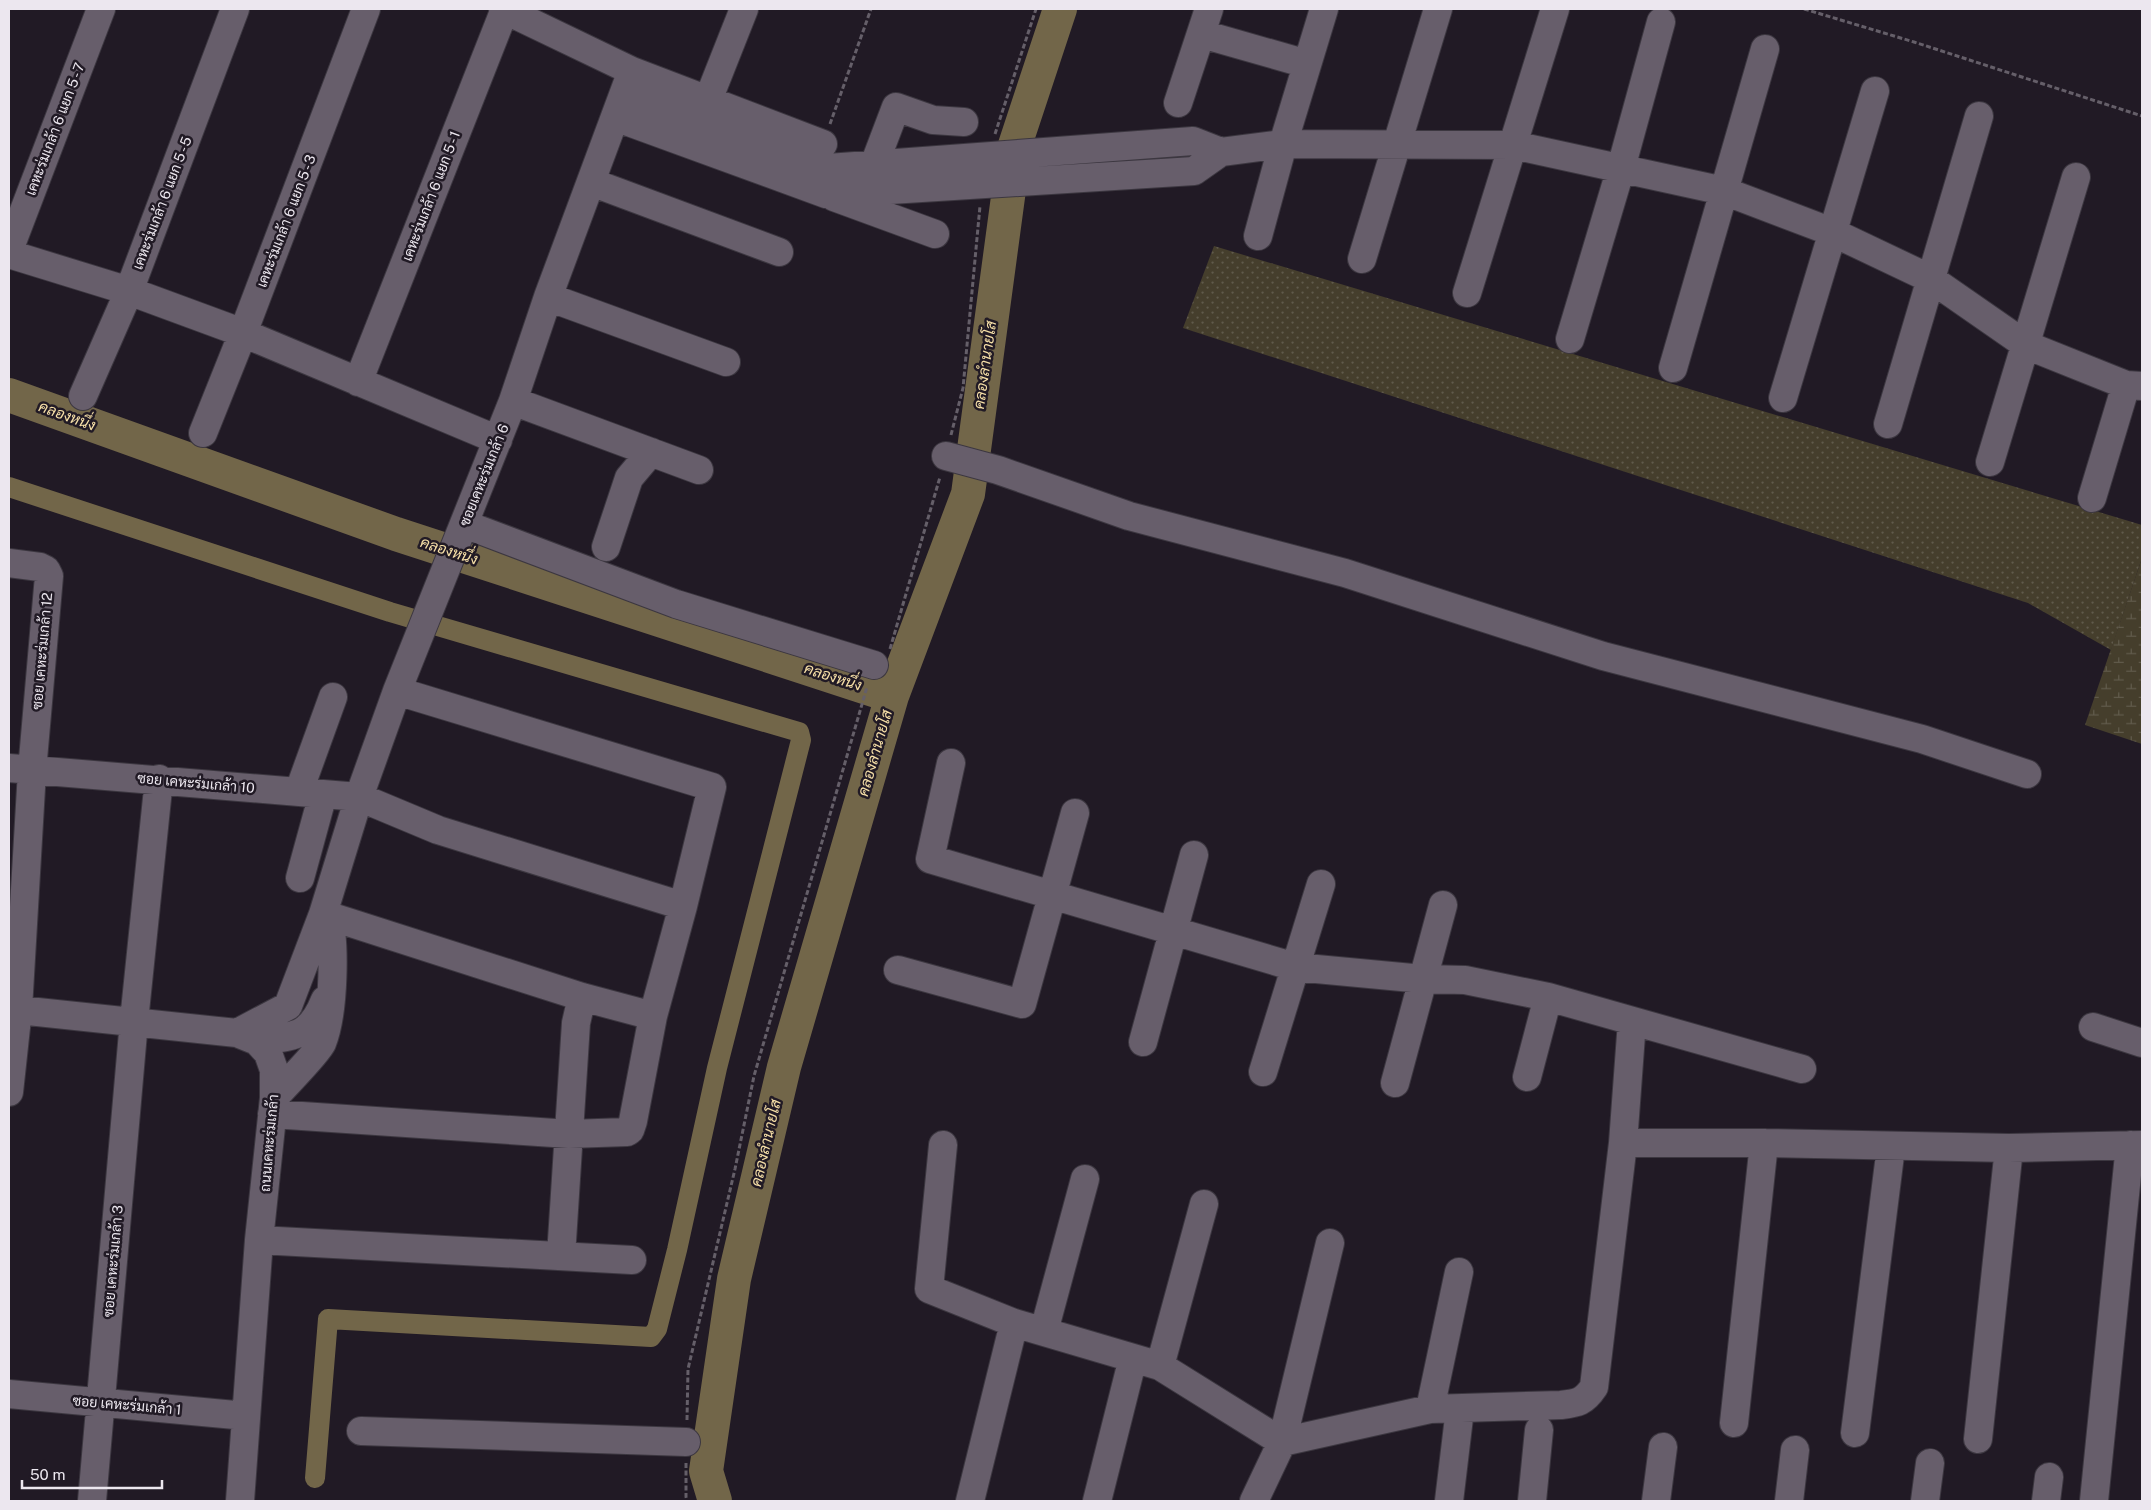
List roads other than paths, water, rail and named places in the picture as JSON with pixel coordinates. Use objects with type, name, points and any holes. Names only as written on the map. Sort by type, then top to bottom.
[{"type":"street","name":"เคหะร่มเกล้า 6 แยก 5 - 7","points":[[9,250],[101,9]]},
{"type":"street","name":"เคหะร่มเกล้า 6 แยก 5 - 5","points":[[83,396],[129,291],[235,9]]},
{"type":"street","name":"เคหะร่มเกล้า 6 แยก 5 - 3","points":[[203,433],[243,334],[366,9]]},
{"type":"street","points":[[504,9],[624,93],[826,194],[935,234]]},
{"type":"street","name":"เคหะร่มเกล้า 6 แยก 5 - 1","points":[[358,382],[504,9]]},
{"type":"street","points":[[708,100],[744,9]]},
{"type":"street","points":[[1258,236],[1283,144],[1324,9]]},
{"type":"street","points":[[1362,259],[1438,9]]},
{"type":"street","points":[[1467,293],[1554,9]]},
{"type":"street","points":[[1178,103],[1206,21],[1307,64]]},
{"type":"street","points":[[1570,339],[1621,168],[1661,22]]},
{"type":"street","points":[[1673,368],[1766,49]]},
{"type":"street","points":[[1783,398],[1875,91]]},
{"type":"street","points":[[624,93],[708,100],[823,144]]},
{"type":"street","points":[[624,93],[828,168],[860,174],[954,172],[1041,180],[1194,170],[1222,152],[1283,144],[1397,143],[1513,146],[1724,191],[1832,232],[1931,279],[2026,345],[2134,386],[2092,498]]},
{"type":"street","name":"ซอยเคหะร่มเกล้า 6","points":[[247,1037],[288,1006],[326,912],[359,797],[397,691],[513,401],[548,297],[624,93]]},
{"type":"street","points":[[826,194],[860,174],[896,107],[933,120],[964,122]]},
{"type":"street","points":[[1888,424],[1979,116]]},
{"type":"street","points":[[954,172],[1040,152],[1193,141],[1222,152]]},
{"type":"street","points":[[1990,462],[2076,177]]},
{"type":"street","points":[[591,182],[779,252]]},
{"type":"street","points":[[9,254],[129,291],[243,334],[498,440]]},
{"type":"street","points":[[548,297],[726,362]]},
{"type":"street","points":[[513,401],[700,470]]},
{"type":"street","points":[[606,547],[629,478],[650,452]]},
{"type":"street","points":[[946,456],[998,470],[1130,516],[1345,573],[1603,656],[1922,739],[2027,774]]},
{"type":"street","points":[[462,530],[676,604],[874,665]]},
{"type":"street","name":"ซอย เคหะร่มเกล้า 12","points":[[9,563],[45,568],[48,574],[20,769]]},
{"type":"street","points":[[273,1106],[569,1134],[630,1130],[653,1016],[684,906],[712,786],[397,691]]},
{"type":"street","points":[[300,878],[311,793],[333,697]]},
{"type":"street","points":[[951,763],[930,860],[1295,967],[1423,979],[1465,980],[1548,997],[1802,1069]]},
{"type":"street","points":[[9,1092],[14,1009],[20,769]]},
{"type":"street","name":"ซอย เคหะร่มเกล้า 10","points":[[20,769],[359,797],[438,830],[684,906]]},
{"type":"street","name":"ซอย เคหะร่มเกล้า 3","points":[[92,1501],[134,1021],[159,779]]},
{"type":"street","points":[[898,970],[1022,1004],[1075,813]]},
{"type":"street","points":[[1143,1042],[1194,855]]},
{"type":"street","points":[[1262,1072],[1321,884]]},
{"type":"street","points":[[1395,1083],[1443,905]]},
{"type":"street","points":[[326,912],[582,997],[653,1016]]},
{"type":"street","name":"ซอยเคหะร่มเกล้า 6","points":[[273,1106],[321,1044],[328,1016],[333,980],[326,912]]},
{"type":"street","name":"ซอยเคหะร่มเกล้า 6","points":[[247,1037],[288,1036],[311,1027],[318,1017],[333,980]]},
{"type":"street","points":[[561,1256],[576,1024],[582,997]]},
{"type":"street","points":[[1527,1077],[1548,997]]},
{"type":"street","points":[[14,1009],[134,1021],[247,1037]]},
{"type":"street","points":[[943,1145],[929,1289],[1014,1323],[1160,1366],[1282,1442],[1430,1409],[1576,1404],[1586,1398],[1594,1387],[1623,1143],[1632,1021]]},
{"type":"street","points":[[2093,1027],[2142,1043]]},
{"type":"street","name":"ถนนเคหะร่มเกล้า","points":[[240,1501],[259,1240],[273,1106],[274,1070],[268,1052],[247,1037]]},
{"type":"street","points":[[1623,1143],[1764,1143],[2009,1148],[2136,1145],[2094,1501]]},
{"type":"street","points":[[1734,1423],[1764,1143]]},
{"type":"street","points":[[1855,1433],[1891,1147]]},
{"type":"street","points":[[1978,1439],[2009,1148]]},
{"type":"street","points":[[1044,1331],[1085,1180]]},
{"type":"street","points":[[1160,1366],[1204,1204]]},
{"type":"street","points":[[259,1240],[632,1260]]},
{"type":"street","points":[[1254,1501],[1282,1442],[1330,1243]]},
{"type":"street","points":[[1430,1409],[1459,1272]]},
{"type":"street","points":[[970,1501],[1014,1323]]},
{"type":"street","points":[[1097,1501],[1133,1358]]},
{"type":"street","name":"ซอย เคหะร่มเกล้า 1","points":[[9,1394],[246,1416]]},
{"type":"street","points":[[1449,1501],[1460,1409]]},
{"type":"street","points":[[1532,1501],[1539,1430]]},
{"type":"street","points":[[361,1431],[686,1442]]},
{"type":"street","points":[[1656,1501],[1663,1447]]},
{"type":"street","points":[[1789,1501],[1795,1450]]},
{"type":"street","points":[[1925,1501],[1930,1464]]},
{"type":"waterway","name":"คลองลำนายโส","points":[[715,1501],[706,1471],[734,1279],[784,1067],[892,696],[968,494],[1015,145],[1060,9]]},
{"type":"waterway","name":"คลองหนึ่ง","points":[[9,395],[396,534],[892,696]]},
{"type":"waterway","points":[[9,487],[390,612],[799,732],[801,740],[717,1068],[677,1250],[657,1329],[651,1337],[328,1319],[315,1478]]}]
